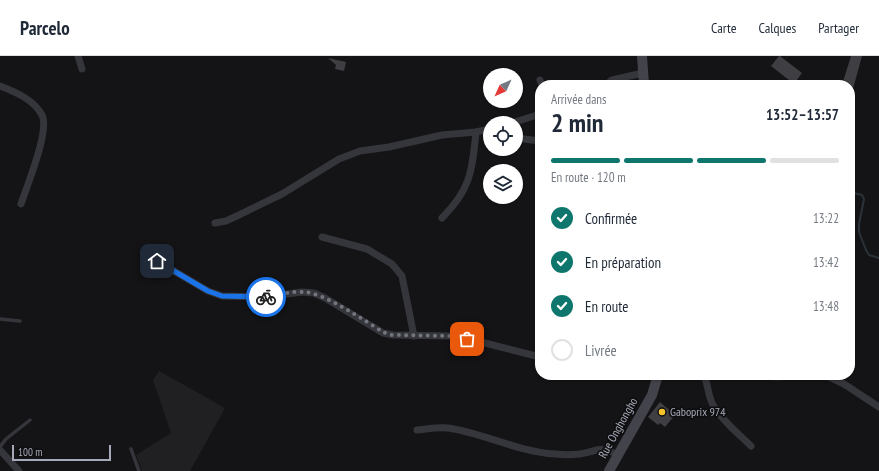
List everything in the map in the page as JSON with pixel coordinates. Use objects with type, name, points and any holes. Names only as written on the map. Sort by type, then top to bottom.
[{"type":"main road","points":[[642,56],[644,80]]},
{"type":"main road","name":"Rue Onghongho","points":[[609,471],[652,394],[656,380]]},
{"type":"street","points":[[78,56],[82,69]]},
{"type":"street","points":[[612,80],[643,73]]},
{"type":"street","points":[[0,86],[13,91],[28,100],[37,108],[43,117],[42,139],[21,204]]},
{"type":"street","points":[[523,119],[535,116]]},
{"type":"street","points":[[215,223],[226,221],[282,194],[339,159],[360,151],[389,147],[442,135],[483,130]]},
{"type":"street","points":[[442,218],[454,206],[461,196],[472,171],[476,132]]},
{"type":"street","points":[[523,139],[535,141]]},
{"type":"street","points":[[322,237],[367,249],[392,264],[402,276],[414,336]]},
{"type":"street","points":[[157,261],[208,291],[222,296],[265,297],[302,292],[314,293],[326,298],[383,332],[392,335],[452,336],[535,356]]},
{"type":"street","points":[[706,380],[713,404],[728,424],[752,446]]},
{"type":"street","points":[[836,380],[879,407]]},
{"type":"street","points":[[417,430],[446,428],[554,454],[580,454],[600,449],[609,449],[617,455]]},
{"type":"street","points":[[0,448],[19,471]]},
{"type":"lane","points":[[0,319],[20,320]]},
{"type":"lane","points":[[0,448],[6,439],[30,420]]},
{"type":"lane","points":[[131,450],[139,471]]},
{"type":"shaded area","points":[[159,371],[225,408],[190,471],[142,471],[136,455],[171,433],[153,380]]},
{"type":"building","points":[[780,56],[802,73],[797,80],[789,80],[771,66]]},
{"type":"building","points":[[851,56],[862,56],[855,81],[855,80],[844,80]]},
{"type":"building","points":[[328,58],[346,62],[344,71],[335,69],[336,65]]},
{"type":"building","name":"Gaboprix 974","points":[[660,402],[675,415],[665,427],[660,423],[658,425],[648,417]]},
{"type":"waterway","points":[[855,193],[862,195],[864,199],[859,232],[869,255],[879,258]]},
{"type":"way so far","points":[[266,297],[302,292],[314,293],[326,298],[383,332],[392,335],[452,336],[467,339]]},
{"type":"place","name":"Gaboprix 974","points":[[662,412]]},
{"type":"route","points":[[157,261],[208,291],[222,296],[266,297]]}]
